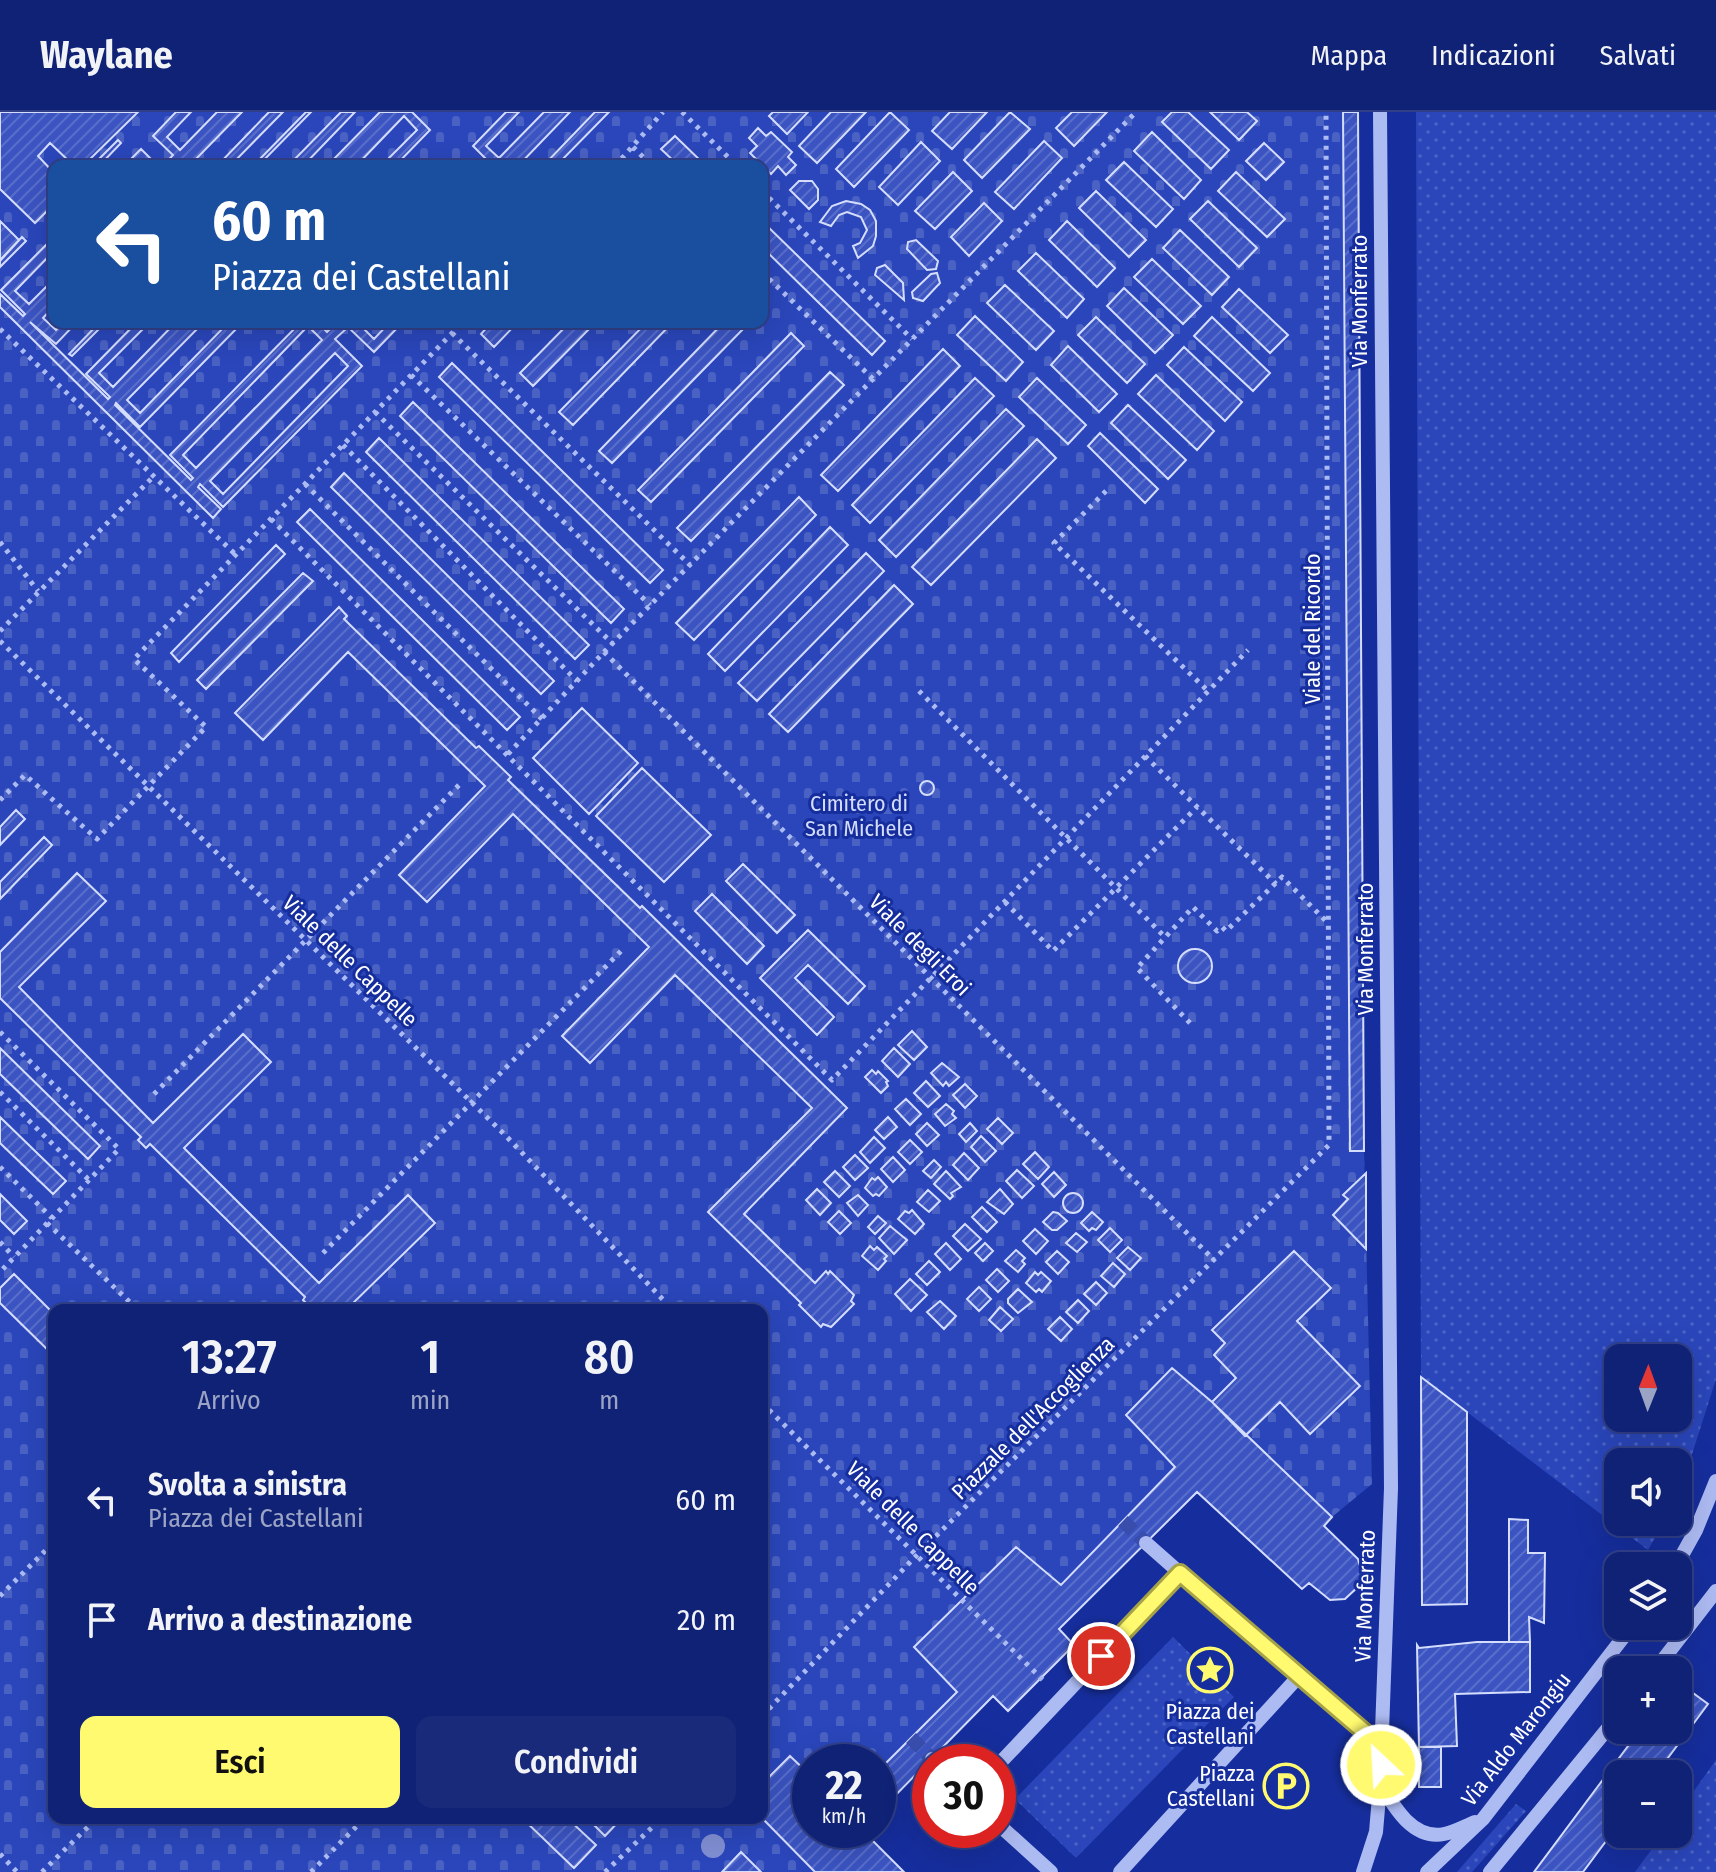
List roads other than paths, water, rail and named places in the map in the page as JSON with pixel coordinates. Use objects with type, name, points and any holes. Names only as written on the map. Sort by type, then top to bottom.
[{"type":"street","name":"Via Monferrato","points":[[1363,1872],[1376,1832],[1380,1785],[1391,1472],[1380,112]]},
{"type":"street","points":[[1684,1552],[1716,1481]]},
{"type":"street","points":[[1146,1543],[1381,1746]]},
{"type":"street","points":[[1016,1746],[1180,1573]]},
{"type":"street","points":[[1666,1656],[1716,1591]]},
{"type":"street","name":"Via Aldo Marongiu","points":[[1427,1872],[1483,1819],[1621,1640]]},
{"type":"street","points":[[1120,1872],[1300,1675]]},
{"type":"street","points":[[1490,1872],[1604,1733]]},
{"type":"street","points":[[1380,1785],[1400,1818],[1419,1829],[1442,1835],[1483,1819]]},
{"type":"street","points":[[1016,1841],[1051,1872]]},
{"type":"street","points":[[1032,1856],[1034,1872]]},
{"type":"tunnel","points":[[1123,1521],[1146,1543]]},
{"type":"tunnel","points":[[911,1738],[917,1744]]},
{"type":"place","name":"Piazza dei Castellani","points":[[1210,1670]]},
{"type":"place","name":"Piazza Castellani","points":[[1286,1786]]},
{"type":"park label","name":"Cimitero di San Michele","points":[[859,816]]}]
